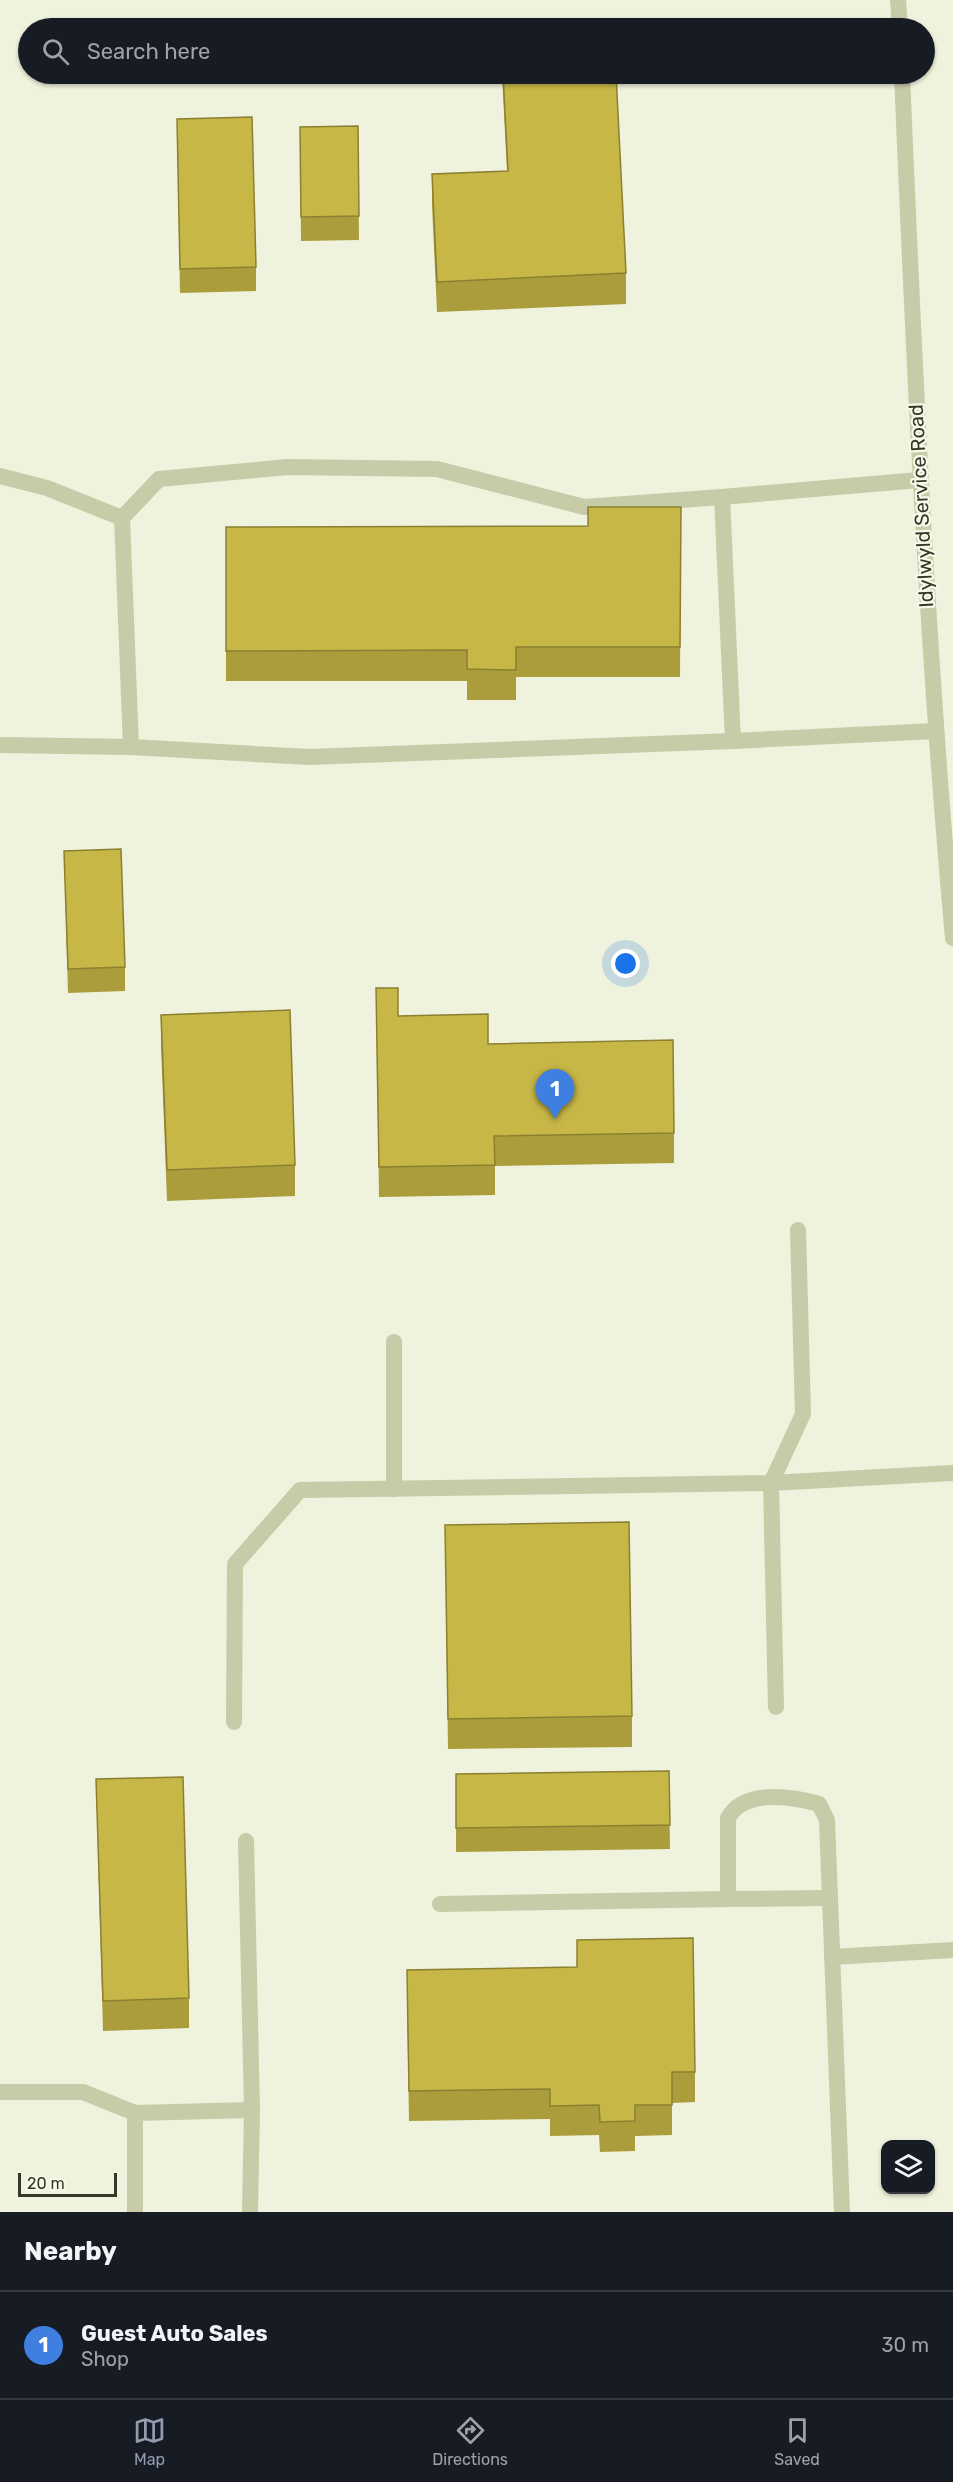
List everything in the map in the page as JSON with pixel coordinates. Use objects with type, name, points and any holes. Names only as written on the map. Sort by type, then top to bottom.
[{"type":"street","points":[[898,0],[899,18]]},
{"type":"street","name":"Idylwyld Service Road","points":[[902,84],[919,480],[934,731],[953,938]]},
{"type":"street","points":[[131,747],[122,518],[159,479],[288,466],[437,470],[584,507],[919,480]]},
{"type":"street","points":[[0,476],[47,488],[122,518]]},
{"type":"street","points":[[722,497],[733,741]]},
{"type":"street","points":[[0,745],[131,747],[309,757],[934,731]]},
{"type":"street","points":[[776,1707],[771,1483],[803,1414],[798,1230]]},
{"type":"street","points":[[393,1342],[394,1489]]},
{"type":"street","points":[[234,1722],[235,1564],[300,1490],[771,1483],[953,1473]]},
{"type":"street","points":[[728,1899],[728,1818],[735,1807],[748,1799],[798,1798],[819,1804],[827,1820],[842,2212]]},
{"type":"street","points":[[246,1841],[252,2110],[250,2212]]},
{"type":"street","points":[[440,1904],[830,1898]]},
{"type":"street","points":[[832,1957],[953,1950]]},
{"type":"street","points":[[0,2092],[83,2092],[135,2112],[252,2110]]},
{"type":"street","points":[[135,2112],[135,2212]]},
{"type":"building","points":[[504,84],[617,84],[626,273],[437,282],[432,174],[508,171]]},
{"type":"building","points":[[252,117],[256,267],[180,269],[177,119]]},
{"type":"building","points":[[358,126],[359,216],[301,217],[300,127]]},
{"type":"building","points":[[588,507],[681,507],[680,647],[516,647],[516,670],[467,669],[467,650],[226,651],[226,527],[588,526]]},
{"type":"building","points":[[121,849],[125,967],[68,969],[64,851]]},
{"type":"building","points":[[376,988],[398,988],[398,1016],[488,1014],[488,1044],[673,1040],[674,1133],[494,1136],[495,1165],[379,1167]]},
{"type":"building","points":[[290,1010],[295,1165],[167,1170],[161,1015]]},
{"type":"building","points":[[629,1522],[632,1716],[448,1719],[445,1525]]},
{"type":"building","points":[[669,1771],[670,1825],[456,1828],[456,1774]]},
{"type":"building","points":[[183,1777],[189,1998],[103,2001],[96,1779]]},
{"type":"building","points":[[693,1938],[695,2072],[672,2072],[672,2105],[635,2105],[635,2121],[600,2122],[599,2105],[550,2106],[550,2089],[409,2091],[407,1970],[577,1967],[577,1940]]},
{"type":"place","name":"Guest Auto Sales","points":[[555,1119]]}]
